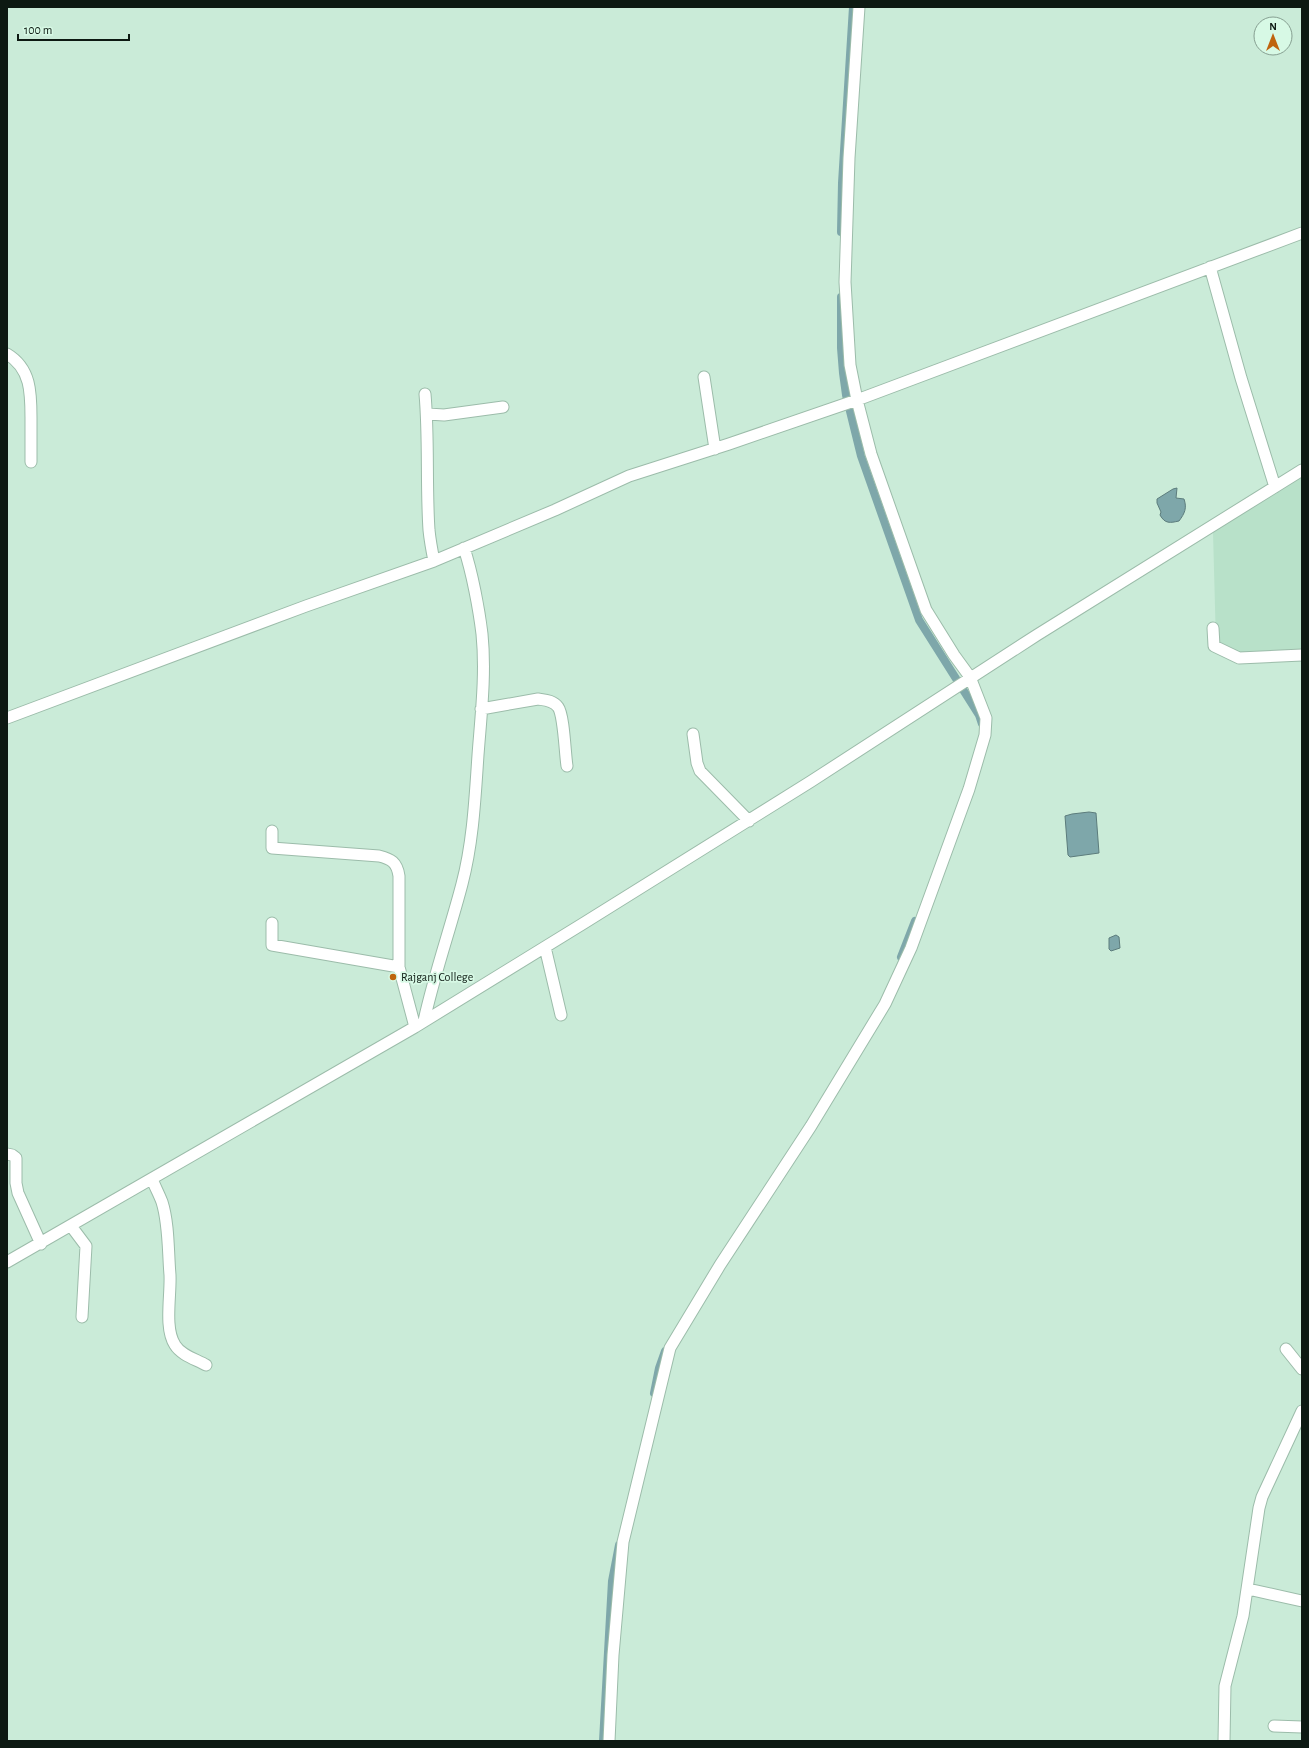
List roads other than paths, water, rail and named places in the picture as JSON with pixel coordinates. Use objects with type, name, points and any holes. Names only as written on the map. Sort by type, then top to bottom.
[{"type":"street","points":[[609,1741],[623,1542],[670,1348],[720,1265],[811,1126],[885,1004],[911,948],[969,789],[985,735],[986,718],[964,682],[954,655],[926,610],[851,402],[845,282],[849,158],[859,7]]},
{"type":"street","points":[[7,718],[291,611],[434,561],[555,510],[629,476],[715,449],[851,402],[1302,233]]},
{"type":"street","points":[[1210,267],[1241,378],[1275,487]]},
{"type":"street","points":[[7,354],[24,369],[30,384],[31,462]]},
{"type":"street","points":[[704,377],[715,449]]},
{"type":"street","points":[[425,394],[428,414],[426,452],[429,532],[434,561]]},
{"type":"street","points":[[428,414],[444,415],[503,407]]},
{"type":"street","points":[[7,1262],[419,1024],[545,947],[749,821],[964,682],[1302,470]]},
{"type":"street","points":[[419,1024],[462,884],[469,853],[474,816],[481,709],[482,634],[469,564],[464,548]]},
{"type":"street","points":[[1213,628],[1214,646],[1239,658],[1302,655]]},
{"type":"street","points":[[481,709],[538,699],[554,703],[559,708],[561,716],[567,766]]},
{"type":"street","points":[[693,734],[697,763],[700,771],[749,821]]},
{"type":"street","points":[[272,831],[272,848],[379,856],[394,861],[398,868],[399,966],[419,1024]]},
{"type":"street","points":[[272,923],[272,944],[399,966]]},
{"type":"street","points":[[545,947],[561,1015]]},
{"type":"street","points":[[7,1154],[16,1158],[16,1183],[18,1193],[40,1244]]},
{"type":"street","points":[[152,1179],[162,1202],[165,1219],[170,1276],[170,1336],[174,1345],[180,1352],[206,1364]]},
{"type":"street","points":[[71,1226],[86,1246],[82,1317]]},
{"type":"street","points":[[1286,1349],[1302,1369]]},
{"type":"street","points":[[1224,1741],[1225,1686],[1243,1616],[1259,1508],[1262,1497],[1302,1412]]},
{"type":"street","points":[[1248,1589],[1302,1601]]},
{"type":"street","points":[[1274,1726],[1302,1727]]},
{"type":"water","points":[[1177,488],[1176,498],[1184,499],[1185,510],[1179,521],[1168,522],[1160,515],[1161,512],[1157,499]]},
{"type":"water","points":[[1089,812],[1096,813],[1099,853],[1070,857],[1068,855],[1065,816]]},
{"type":"water","points":[[1116,935],[1119,937],[1120,948],[1111,951],[1109,949],[1109,938]]},
{"type":"waterway","points":[[841,232],[842,183],[853,7]]},
{"type":"waterway","points":[[841,297],[841,348],[843,373],[846,395],[861,456],[919,620],[979,715],[982,724]]},
{"type":"waterway","points":[[901,957],[915,921]]},
{"type":"waterway","points":[[654,1393],[659,1368],[665,1351]]},
{"type":"waterway","points":[[603,1741],[612,1581],[619,1545]]},
{"type":"place","name":"Rajganj College","points":[[393,977]]}]
